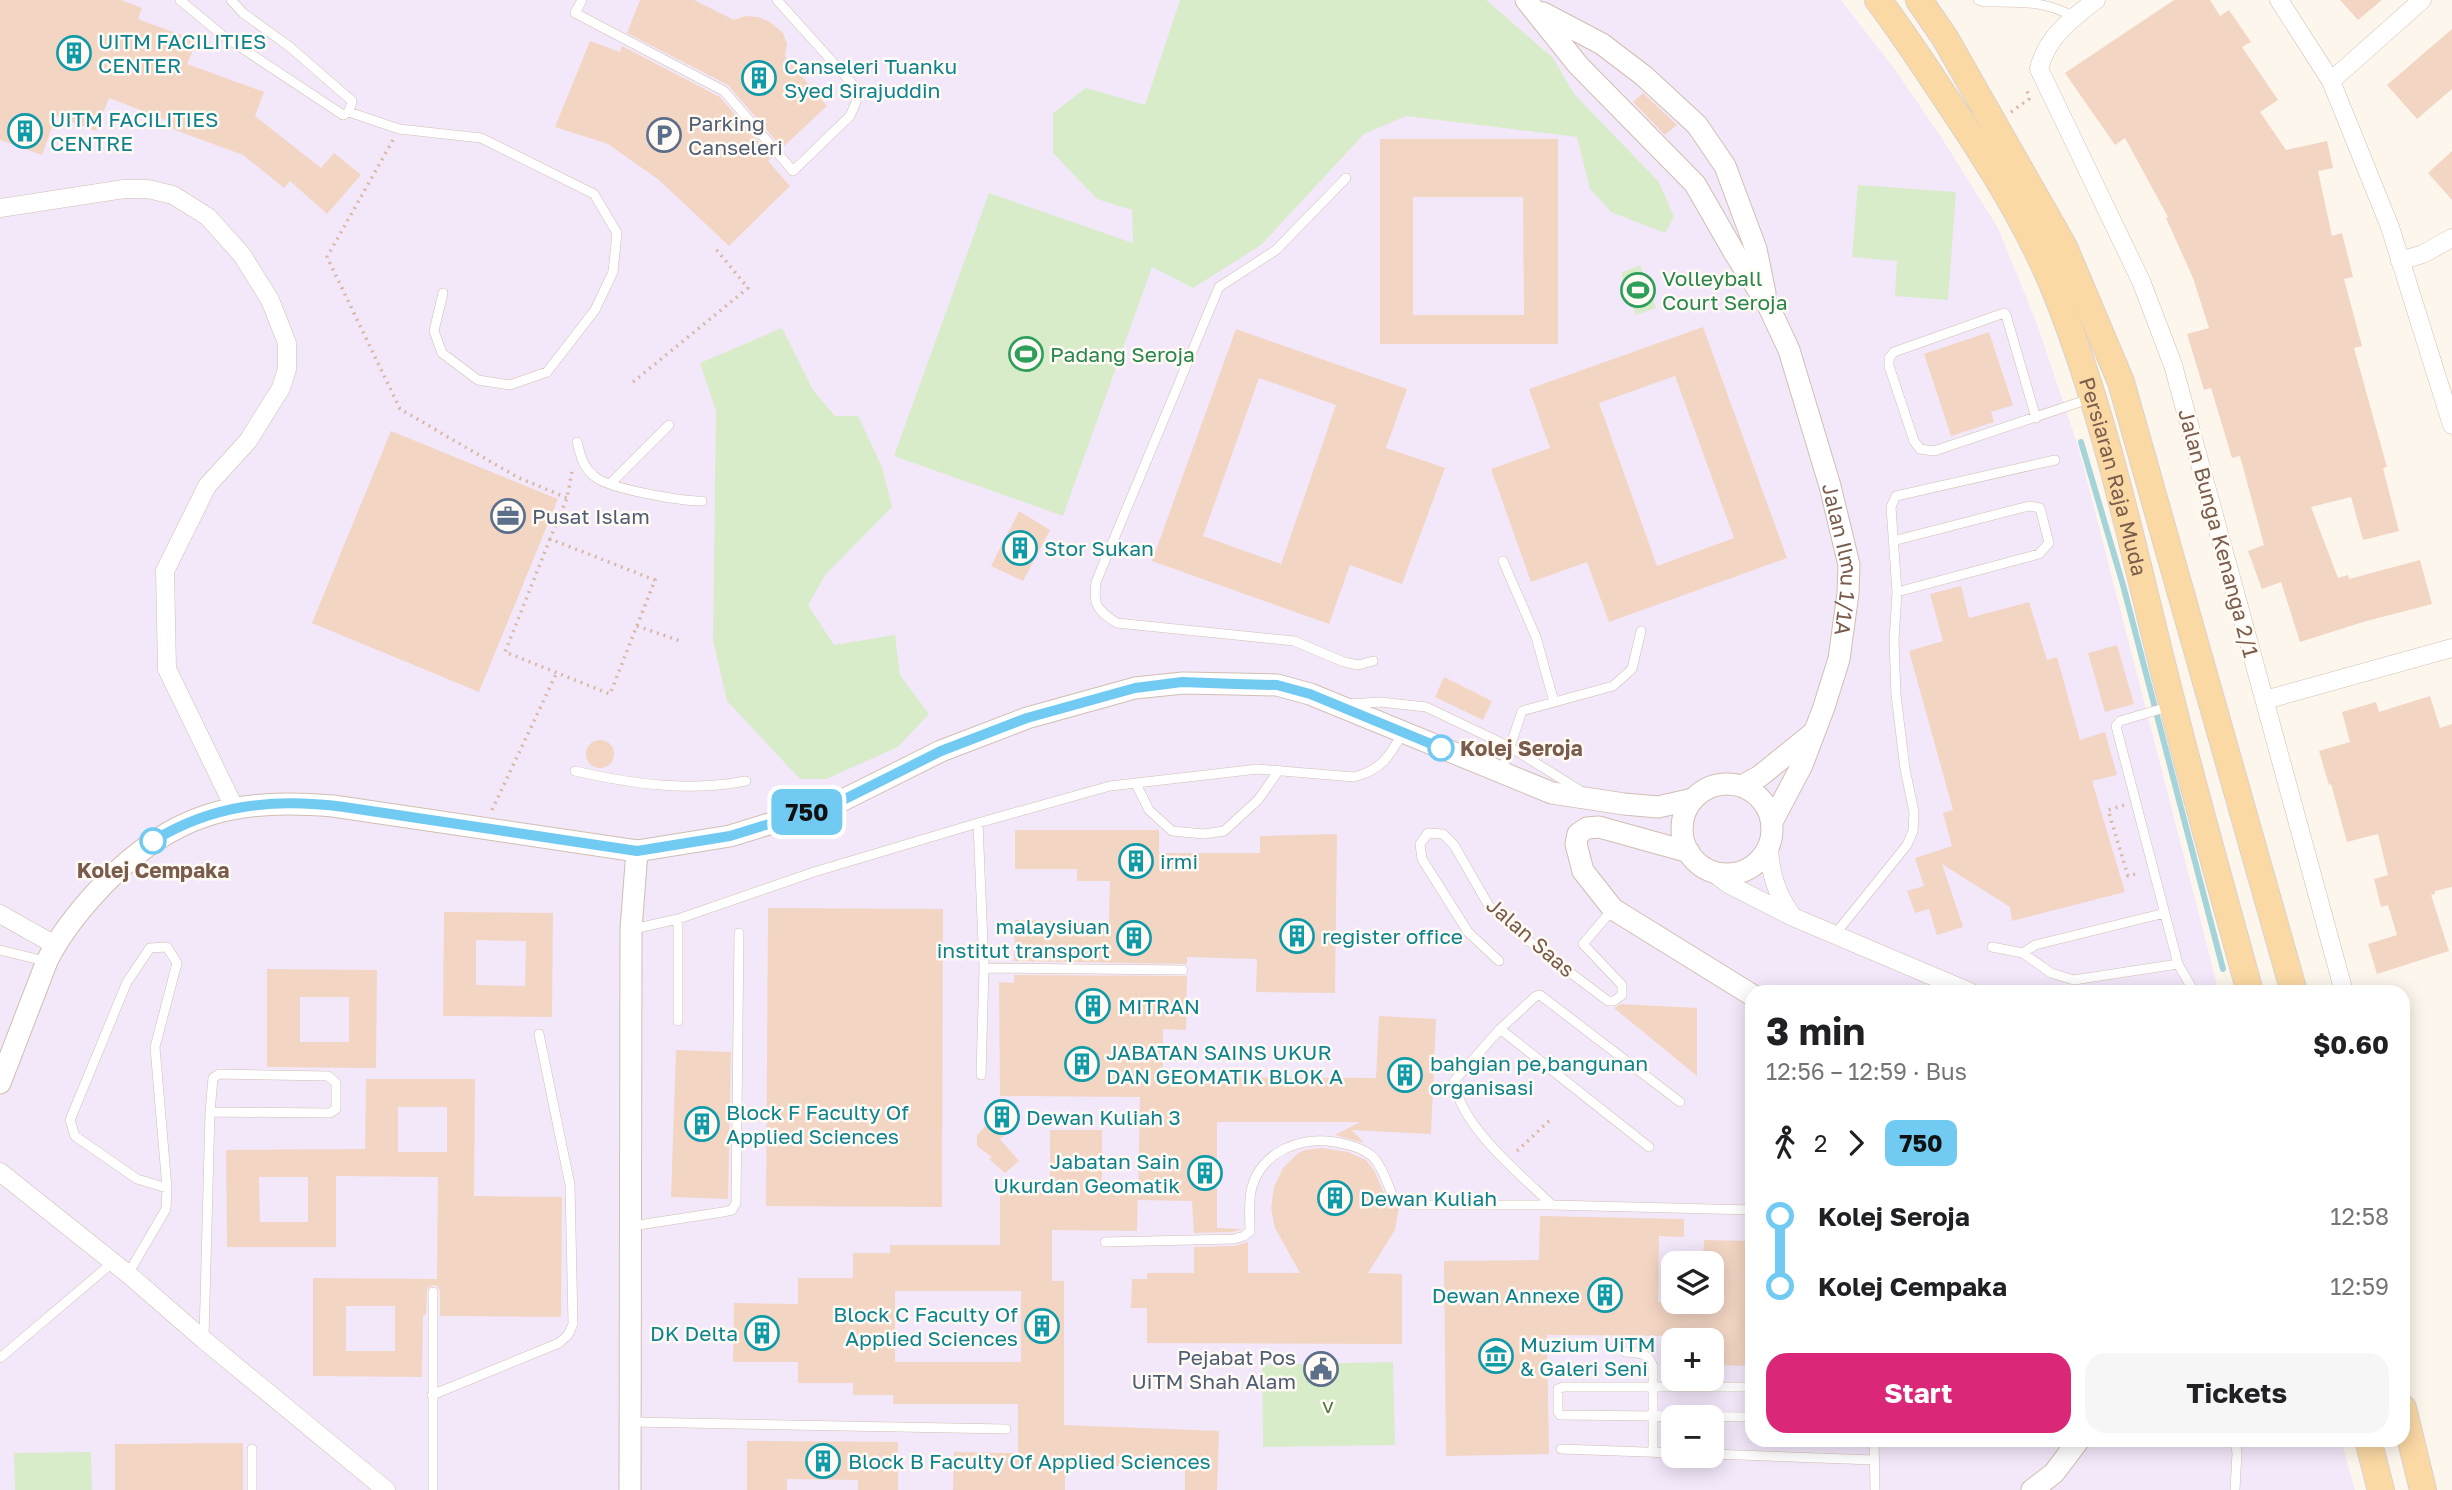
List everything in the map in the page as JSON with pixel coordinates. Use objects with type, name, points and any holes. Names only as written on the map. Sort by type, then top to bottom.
[{"type":"main road","name":"Persiaran Raja Muda","points":[[1878,0],[1917,53],[1989,163],[2023,221],[2052,284],[2092,398],[2133,540],[2165,708],[2248,985]]},
{"type":"main road","name":"Persiaran Raja Muda","points":[[1919,0],[1945,38],[2064,247],[2121,382],[2292,985]]},
{"type":"main road","points":[[2410,1437],[2423,1490]]},
{"type":"main road","points":[[2370,1447],[2381,1490]]},
{"type":"street","name":"Jalan Bunga Kenanga 2/1","points":[[2096,0],[2048,43],[2039,69],[2141,281],[2173,365],[2342,985]]},
{"type":"street","points":[[2279,0],[2331,81],[2389,227],[2452,425]]},
{"type":"street","points":[[2331,81],[2422,0]]},
{"type":"street","points":[[1531,5],[1578,65],[1695,184],[1768,305]]},
{"type":"street","points":[[1531,5],[1602,44],[1644,76],[1697,125],[1725,166],[1756,249],[1768,305]]},
{"type":"street","points":[[0,208],[124,189],[148,189],[173,195],[208,217],[242,255],[270,300],[287,343],[287,369],[281,388],[248,441],[207,486],[165,571],[167,669],[234,807]]},
{"type":"street","points":[[2400,261],[2423,254],[2452,239]]},
{"type":"street","name":"Jalan Ilmu 1/1A","points":[[1742,786],[1760,776],[1813,733],[1839,659],[1848,593],[1849,565],[1830,486],[1790,350],[1768,305]]},
{"type":"street","points":[[2265,700],[2452,648]]},
{"type":"street","points":[[0,1083],[51,953],[97,892],[153,841],[197,818],[234,807],[284,804],[333,806],[637,851],[730,836],[837,803],[941,751],[1027,718],[1135,688],[1182,682],[1277,685],[1310,694],[1552,793],[1658,807],[1693,799]]},
{"type":"street","points":[[1772,822],[1802,765],[1813,733]]},
{"type":"street","points":[[1793,916],[1777,891],[1769,862],[1772,822],[1765,804],[1751,790],[1742,786],[1715,785],[1699,793],[1687,807],[1682,825],[1682,835],[1695,860],[1728,884],[1793,916],[1953,985]]},
{"type":"street","points":[[1689,852],[1600,827],[1587,828],[1578,834],[1576,844],[1583,871],[1613,909],[1745,991]]},
{"type":"street","points":[[1710,870],[1721,873],[1744,870],[1754,865],[1769,847]]},
{"type":"street","points":[[630,1490],[631,929],[637,851]]},
{"type":"street","points":[[0,915],[51,953]]},
{"type":"street","points":[[0,1171],[128,1274],[386,1490]]},
{"type":"street","points":[[2032,1490],[2054,1472],[2074,1447]]},
{"type":"lane","points":[[180,0],[222,35],[344,115],[349,112],[352,102],[290,47],[243,13],[231,0]]},
{"type":"lane","points":[[582,0],[575,13],[724,92],[793,171],[850,116],[856,103],[856,88],[776,0]]},
{"type":"lane","points":[[1978,0],[2037,2],[2060,8],[2074,17]]},
{"type":"lane","points":[[349,112],[399,129],[481,138],[594,194],[617,233],[613,272],[595,310],[547,372],[510,385],[478,380],[442,353],[434,331],[443,292]]},
{"type":"lane","points":[[1346,178],[1276,250],[1219,287],[1096,582],[1094,598],[1101,612],[1117,623],[1294,641],[1344,662],[1358,665],[1373,661]]},
{"type":"lane","points":[[2036,418],[2004,313],[1895,352],[1889,358],[1889,366],[1914,441],[1920,449],[1934,451],[2036,418],[2092,398]]},
{"type":"lane","points":[[610,484],[669,425]]},
{"type":"lane","points":[[577,442],[583,465],[596,478],[610,484],[685,501],[702,501]]},
{"type":"lane","points":[[1836,933],[1907,845],[1913,831],[1914,812],[1905,769],[1896,695],[1894,641],[1897,593],[1891,507],[1896,496],[2055,460]]},
{"type":"lane","points":[[1894,541],[2029,506],[2040,508],[2049,543],[2039,554],[1897,593]]},
{"type":"lane","points":[[1503,561],[1536,637],[1554,702]]},
{"type":"lane","points":[[1501,773],[1522,711],[1613,686],[1632,669],[1641,631]]},
{"type":"lane","points":[[1336,704],[1380,702],[1426,707],[1510,747],[1592,798]]},
{"type":"lane","points":[[2165,708],[2120,721],[2116,726],[2178,964],[2190,985]]},
{"type":"lane","points":[[631,929],[678,919],[814,872],[1110,786],[1258,769],[1354,777],[1364,775],[1386,762],[1403,732]]},
{"type":"lane","points":[[575,771],[660,786],[719,786],[746,781]]},
{"type":"lane","points":[[1136,783],[1149,810],[1172,831],[1204,834],[1224,831],[1258,800],[1279,771]]},
{"type":"lane","points":[[978,823],[984,968],[982,1075]]},
{"type":"lane","name":"Jalan Saas","points":[[1499,961],[1468,932],[1422,859],[1420,844],[1428,833],[1443,834],[1448,839],[1489,906],[1513,928],[1608,1001],[1620,999],[1622,985],[1583,944],[1613,909]]},
{"type":"lane","points":[[2023,953],[2035,945],[2165,914]]},
{"type":"lane","points":[[678,919],[678,1021]]},
{"type":"lane","points":[[630,1227],[732,1210],[736,1203],[739,933]]},
{"type":"lane","points":[[128,1274],[166,1209],[167,1188],[155,1047],[177,963],[167,947],[150,948],[127,982],[70,1120],[75,1136],[136,1179],[167,1188]]},
{"type":"lane","points":[[1992,947],[2023,953],[2051,973],[2074,980],[2178,964]]},
{"type":"lane","points":[[0,950],[51,953]]},
{"type":"lane","points":[[984,968],[1183,971]]},
{"type":"lane","points":[[1552,1205],[1494,1149],[1469,1116],[1454,1081],[1500,1029],[1536,996],[1540,995],[1680,1102]]},
{"type":"lane","points":[[1500,1029],[1649,1147]]},
{"type":"lane","points":[[432,1395],[559,1343],[568,1335],[573,1324],[570,1185],[539,1034]]},
{"type":"lane","points":[[204,1340],[210,1112],[213,1078],[219,1074],[328,1076],[335,1083],[336,1109],[330,1114],[210,1112]]},
{"type":"lane","points":[[1105,1242],[1234,1239],[1244,1236],[1250,1231],[1252,1186],[1265,1164],[1282,1149],[1305,1142],[1330,1141],[1349,1145],[1374,1157],[1393,1197],[1414,1205],[1745,1210]]},
{"type":"lane","points":[[0,1358],[112,1263]]},
{"type":"lane","points":[[433,1292],[433,1490]]},
{"type":"lane","points":[[1625,1352],[1642,1353],[1649,1357],[1653,1366],[1653,1452]]},
{"type":"lane","points":[[1745,1387],[1559,1388],[1558,1412],[1560,1415],[1745,1417]]},
{"type":"lane","points":[[629,1422],[1006,1429]]},
{"type":"lane","points":[[1874,1447],[1875,1490]]},
{"type":"lane","points":[[2235,1490],[2236,1447]]},
{"type":"lane","points":[[252,1449],[252,1490]]},
{"type":"lane","points":[[1561,1449],[1661,1452]]},
{"type":"lane","points":[[1724,1454],[1874,1460]]},
{"type":"path","points":[[399,129],[327,257],[400,409],[517,477],[567,498]]},
{"type":"path","points":[[633,382],[748,288],[715,248]]},
{"type":"path","points":[[550,539],[655,580],[611,694],[505,652],[550,539],[567,498],[577,442]]},
{"type":"path","points":[[637,626],[683,642]]},
{"type":"path","points":[[483,829],[557,672]]},
{"type":"path","points":[[2108,810],[2128,876],[2140,873]]},
{"type":"path","points":[[1507,1161],[1551,1119]]},
{"type":"shaded area","points":[[0,0],[1841,0],[1896,71],[1998,228],[2037,324],[2078,446],[2217,985],[1745,985],[1745,1447],[2343,1447],[2355,1490],[0,1490]]},
{"type":"green space","points":[[1180,0],[1486,0],[1553,58],[1574,94],[1659,182],[1674,217],[1665,233],[1611,212],[1590,189],[1577,137],[1406,116],[1364,134],[1261,245],[1193,288],[1152,267],[1063,516],[894,456],[989,193],[1133,243],[1132,210],[1097,199],[1053,153],[1053,113],[1086,88],[1145,105]]},
{"type":"green space","points":[[1858,185],[1956,192],[1948,300],[1895,296],[1897,261],[1852,257]]},
{"type":"green space","name":"Volleyball Court Seroja","points":[[1640,265],[1656,308],[1636,315],[1621,273]]},
{"type":"green space","points":[[782,328],[813,390],[835,416],[858,416],[882,467],[892,507],[826,574],[808,605],[834,645],[895,635],[900,675],[929,714],[898,747],[826,779],[800,779],[727,701],[713,640],[716,411],[700,363]]},
{"type":"green space","name":"v","points":[[1393,1362],[1395,1445],[1263,1447],[1262,1365]]},
{"type":"green space","points":[[91,1452],[92,1490],[15,1490],[14,1453]]},
{"type":"building","points":[[0,0],[121,0],[142,8],[138,19],[197,41],[187,64],[264,92],[255,116],[321,168],[334,153],[361,175],[327,214],[290,181],[284,188],[243,155],[167,127],[169,121],[109,98],[96,131],[56,116],[42,155],[0,140]]},
{"type":"building","name":"Canseleri Tuanku Syed Sirajuddin","points":[[640,0],[694,0],[734,20],[745,16],[770,22],[783,33],[787,44],[785,56],[827,106],[782,148],[728,85],[627,33]]},
{"type":"building","points":[[2174,0],[2210,0],[2220,16],[2229,10],[2251,42],[2242,47],[2278,100],[2260,112],[2286,150],[2327,141],[2333,168],[2318,171],[2332,236],[2342,233],[2353,277],[2344,279],[2362,346],[2354,348],[2387,467],[2383,468],[2399,531],[2363,540],[2351,497],[2311,507],[2338,578],[2348,575],[2349,579],[2420,560],[2432,604],[2300,642],[2281,582],[2262,589],[2248,551],[2264,545],[2240,456],[2232,458],[2211,388],[2204,390],[2187,334],[2209,328],[2193,278],[2166,218],[2168,217],[2125,138],[2115,145],[2065,73]]},
{"type":"building","points":[[2340,0],[2382,0],[2358,20]]},
{"type":"building","points":[[2452,29],[2452,89],[2417,119],[2387,85]]},
{"type":"building","name":"Parking Canseleri","points":[[590,41],[620,52],[622,46],[720,97],[772,157],[768,161],[790,186],[729,246],[659,180],[608,144],[555,127]]},
{"type":"building","points":[[1643,93],[1677,125],[1665,135],[1633,102]]},
{"type":"building","points":[[1380,139],[1558,139],[1558,344],[1380,344]],"holes":[[[1413,197],[1523,197],[1524,315],[1413,315]]]},
{"type":"building","points":[[2452,151],[2452,200],[2428,173]]},
{"type":"building","points":[[1703,327],[1787,558],[1609,622],[1587,562],[1531,582],[1491,469],[1550,448],[1529,389]],"holes":[[[1675,376],[1734,538],[1657,566],[1599,403]]]},
{"type":"building","points":[[1236,329],[1407,389],[1386,448],[1445,468],[1402,584],[1350,565],[1329,624],[1152,561]],"holes":[[[1259,378],[1336,405],[1281,564],[1203,536]]]},
{"type":"building","points":[[1989,332],[2013,405],[1991,412],[1994,422],[1951,436],[1924,354]]},
{"type":"building","points":[[391,431],[558,499],[479,692],[312,623]]},
{"type":"building","name":"Stor Sukan","points":[[1019,511],[1050,530],[1023,581],[991,566]]},
{"type":"building","points":[[1961,586],[1969,618],[2029,602],[2047,660],[2057,657],[2080,740],[2105,732],[2117,775],[2092,781],[2125,892],[2012,921],[2010,907],[1942,864],[1963,927],[1937,935],[1929,909],[1915,913],[1907,891],[1924,886],[1915,858],[1952,846],[1943,813],[1953,810],[1909,651],[1943,641],[1930,594]]},
{"type":"building","points":[[2117,645],[2134,704],[2105,712],[2088,653]]},
{"type":"building","points":[[1444,677],[1492,701],[1483,720],[1435,697]]},
{"type":"building","points":[[2430,696],[2440,728],[2452,724],[2452,887],[2435,891],[2435,894],[2431,895],[2449,951],[2377,974],[2368,944],[2397,935],[2388,905],[2381,907],[2374,879],[2388,875],[2378,834],[2347,842],[2319,751],[2350,742],[2342,712],[2376,702],[2379,712]]},
{"type":"building","points":[[600,740],[610,744],[614,754],[610,764],[600,768],[590,764],[586,754],[590,744]]},
{"type":"building","points":[[1015,830],[1159,830],[1159,853],[1260,853],[1260,836],[1337,834],[1335,993],[1256,992],[1257,959],[1187,957],[1187,964],[1014,961],[1015,920],[1109,922],[1110,881],[1077,881],[1077,869],[1015,869]]},
{"type":"building","points":[[768,908],[943,909],[942,1207],[766,1206]]},
{"type":"building","points":[[444,912],[553,913],[552,1017],[443,1016]],"holes":[[[476,940],[526,941],[525,986],[476,985]]]},
{"type":"building","points":[[267,969],[377,970],[376,1068],[267,1067]],"holes":[[[300,997],[349,997],[349,1042],[300,1042]]]},
{"type":"building","points":[[1014,975],[1187,976],[1186,1030],[1163,1029],[1163,1077],[1376,1078],[1379,1016],[1436,1019],[1431,1134],[1352,1130],[1364,1143],[1335,1135],[1360,1122],[1217,1122],[1217,1228],[1242,1229],[1233,1232],[1194,1233],[1192,1201],[1138,1200],[1140,1097],[1000,1096],[999,982],[1014,983]]},
{"type":"building","points":[[1621,1004],[1697,1008],[1697,1076],[1614,1008]]},
{"type":"building","name":"Block F Faculty Of Applied Sciences","points":[[676,1050],[731,1052],[728,1199],[671,1197]]},
{"type":"building","points":[[366,1079],[475,1079],[474,1196],[562,1197],[561,1317],[440,1316],[440,1291],[437,1286],[432,1285],[427,1289],[426,1315],[423,1315],[422,1377],[313,1376],[313,1278],[437,1279],[438,1177],[336,1176],[336,1247],[227,1247],[226,1150],[365,1149]],"holes":[[[398,1107],[447,1107],[447,1152],[398,1152]],[[259,1177],[308,1177],[308,1222],[260,1222]],[[346,1306],[395,1306],[395,1351],[346,1351]]]},
{"type":"building","points":[[1005,1105],[1017,1124],[1000,1139],[1019,1161],[1005,1173],[989,1159],[992,1157],[977,1146],[977,1135],[988,1123],[986,1121]]},
{"type":"building","points":[[1050,1130],[1102,1130],[1102,1191],[1138,1192],[1137,1231],[1052,1230],[1052,1281],[1064,1281],[1064,1425],[1219,1431],[1217,1490],[1185,1490],[1185,1469],[1065,1464],[1065,1490],[953,1490],[954,1452],[1018,1453],[1018,1404],[893,1404],[893,1395],[853,1395],[853,1383],[798,1383],[798,1362],[733,1362],[734,1303],[798,1304],[798,1278],[853,1278],[853,1253],[890,1253],[890,1245],[1000,1245],[1000,1189],[1045,1190],[1050,1195]],"holes":[[[895,1291],[1021,1291],[1021,1362],[895,1362]]]},
{"type":"building","points":[[1322,1148],[1348,1152],[1366,1160],[1374,1170],[1388,1202],[1399,1207],[1395,1230],[1368,1273],[1402,1274],[1402,1344],[1147,1343],[1147,1308],[1131,1308],[1132,1279],[1147,1279],[1147,1273],[1194,1273],[1194,1247],[1234,1246],[1248,1242],[1248,1273],[1300,1273],[1275,1228],[1271,1208],[1274,1187],[1283,1168],[1297,1154]]},
{"type":"building","points":[[1540,1216],[1684,1219],[1684,1237],[1659,1236],[1658,1302],[1661,1302],[1661,1314],[1724,1314],[1724,1251],[1704,1251],[1704,1240],[1745,1241],[1745,1366],[1724,1365],[1724,1328],[1661,1328],[1661,1336],[1547,1335],[1549,1454],[1446,1456],[1444,1261],[1539,1260]]},
{"type":"building","name":"Block B Faculty Of Applied Sciences","points":[[747,1441],[898,1442],[898,1490],[858,1490],[858,1480],[787,1479],[787,1490],[747,1490]]},
{"type":"building","points":[[243,1443],[243,1490],[115,1490],[115,1444]]},
{"type":"waterway","points":[[2081,442],[2123,585],[2223,969]]},
{"type":"bus line","name":"750","points":[[153,841],[197,818],[234,807],[303,804],[344,807],[637,851],[730,836],[837,803],[941,751],[1027,718],[1135,688],[1182,682],[1277,685],[1293,689],[1441,748]]},
{"type":"place","name":"UITM FACILITIES CENTER","points":[[74,53]]},
{"type":"place","name":"Canseleri Tuanku Syed Sirajuddin","points":[[759,78]]},
{"type":"place","name":"UITM FACILITIES CENTRE","points":[[25,131]]},
{"type":"place","name":"Parking Canseleri","points":[[664,135]]},
{"type":"place","name":"Volleyball Court Seroja","points":[[1638,290]]},
{"type":"place","name":"Padang Seroja","points":[[1026,354]]},
{"type":"place","name":"Pusat Islam","points":[[508,516]]},
{"type":"place","name":"Stor Sukan","points":[[1020,548]]},
{"type":"place","name":"Kolej Seroja","points":[[1441,748]]},
{"type":"place","name":"Kolej Cempaka","points":[[153,841]]},
{"type":"place","name":"irmi","points":[[1136,861]]},
{"type":"place","name":"register office","points":[[1297,936]]},
{"type":"place","name":"malaysiuan institut transport","points":[[1134,938]]},
{"type":"place","name":"MITRAN","points":[[1093,1006]]},
{"type":"place","name":"JABATAN SAINS UKUR DAN GEOMATIK BLOK A","points":[[1082,1064]]},
{"type":"place","name":"bahgian pe,bangunan organisasi","points":[[1405,1075]]},
{"type":"place","name":"Dewan Kuliah 3","points":[[1002,1117]]},
{"type":"place","name":"Block F Faculty Of Applied Sciences","points":[[702,1124]]},
{"type":"place","name":"Jabatan Sain Ukurdan Geomatik","points":[[1205,1173]]},
{"type":"place","name":"Dewan Kuliah","points":[[1335,1198]]},
{"type":"place","name":"Dewan Annexe","points":[[1605,1295]]},
{"type":"place","name":"Block C Faculty Of Applied Sciences","points":[[1042,1326]]},
{"type":"place","name":"DK Delta","points":[[762,1333]]},
{"type":"place","name":"Muzium UiTM & Galeri Seni","points":[[1496,1356]]},
{"type":"place","name":"Pejabat Pos UiTM Shah Alam","points":[[1321,1369]]},
{"type":"place","name":"Block B Faculty Of Applied Sciences","points":[[823,1461]]}]
